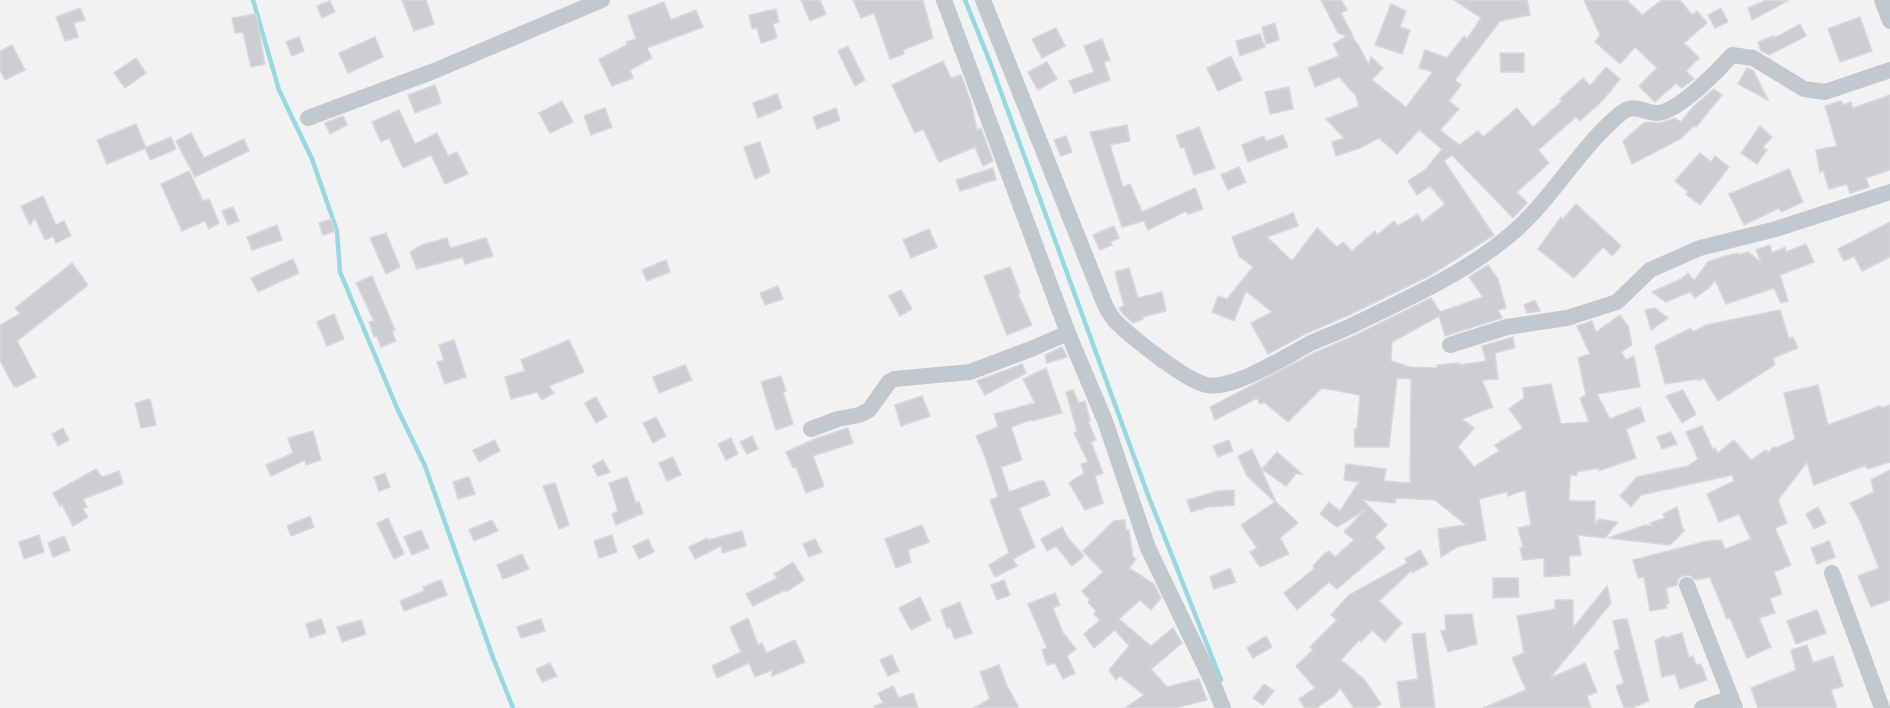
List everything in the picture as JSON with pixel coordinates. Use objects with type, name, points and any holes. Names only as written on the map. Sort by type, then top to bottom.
[{"type":"street","points":[[308,118],[434,71],[602,0]]},
{"type":"street","points":[[944,0],[1068,333],[1105,421],[1148,548],[1223,708]]},
{"type":"street","points":[[983,0],[1105,305],[1115,322],[1188,377],[1207,385],[1225,384],[1259,370],[1411,296],[1491,250],[1527,220],[1586,149],[1623,111],[1637,107],[1657,113],[1670,108],[1710,80],[1732,55],[1753,58],[1804,89],[1825,92],[1890,69]]},
{"type":"street","points":[[1882,0],[1890,21]]},
{"type":"street","points":[[1450,345],[1508,327],[1567,318],[1617,302],[1650,270],[1701,248],[1776,229],[1890,192]]},
{"type":"street","points":[[811,429],[859,416],[869,410],[889,382],[894,379],[970,372],[1068,333]]},
{"type":"street","points":[[1832,573],[1882,708]]},
{"type":"street","points":[[1687,585],[1733,703],[1702,708]]},
{"type":"building","points":[[402,0],[426,0],[434,24],[414,31]]},
{"type":"building","points":[[801,0],[820,0],[826,14],[810,21]]},
{"type":"building","points":[[853,0],[923,0],[933,38],[903,50],[904,54],[890,59],[874,13],[861,18]]},
{"type":"building","points":[[1321,0],[1341,0],[1347,10],[1341,13],[1354,38],[1351,37],[1357,43],[1369,65],[1371,57],[1383,68],[1372,80],[1406,107],[1433,72],[1419,68],[1425,50],[1447,58],[1464,36],[1467,39],[1481,18],[1454,0],[1527,0],[1530,15],[1500,21],[1455,80],[1461,85],[1449,101],[1459,109],[1440,130],[1459,145],[1478,131],[1483,137],[1517,108],[1533,127],[1583,78],[1590,86],[1606,67],[1620,79],[1603,100],[1580,121],[1576,117],[1538,150],[1549,163],[1517,192],[1527,203],[1513,218],[1452,155],[1444,161],[1494,235],[1431,275],[1307,333],[1268,354],[1251,323],[1272,312],[1246,291],[1234,321],[1212,312],[1218,296],[1227,299],[1253,267],[1239,256],[1232,237],[1293,213],[1298,226],[1267,237],[1292,261],[1317,228],[1337,247],[1343,242],[1352,251],[1375,231],[1377,235],[1394,221],[1398,226],[1418,214],[1422,222],[1445,204],[1430,186],[1417,195],[1408,181],[1426,169],[1442,149],[1419,130],[1397,154],[1379,138],[1360,148],[1336,156],[1332,142],[1344,138],[1326,119],[1359,106],[1356,96],[1339,77],[1315,87],[1308,68],[1339,56],[1333,44],[1347,36],[1338,33]]},
{"type":"building","points":[[1584,0],[1627,0],[1642,15],[1662,0],[1680,0],[1692,15],[1697,11],[1707,23],[1684,43],[1699,58],[1686,71],[1694,79],[1682,88],[1676,83],[1655,102],[1639,86],[1657,68],[1635,47],[1620,64],[1595,42],[1600,35]]},
{"type":"building","points":[[1766,0],[1787,1],[1752,20],[1748,8]]},
{"type":"building","points":[[330,1],[335,12],[322,18],[317,6]]},
{"type":"building","points":[[664,2],[671,20],[696,10],[703,27],[647,48],[652,58],[630,70],[633,78],[612,86],[599,59],[627,45],[626,42],[636,39],[628,16]]},
{"type":"building","points":[[1391,4],[1406,11],[1400,27],[1410,30],[1402,54],[1375,45]]},
{"type":"building","points":[[80,8],[85,20],[74,23],[78,37],[65,41],[56,17]]},
{"type":"building","points":[[1721,8],[1728,22],[1715,28],[1708,15]]},
{"type":"building","points":[[776,9],[779,22],[773,24],[777,38],[761,43],[757,28],[752,29],[749,15]]},
{"type":"building","points":[[256,14],[265,64],[251,67],[243,32],[235,33],[232,18]]},
{"type":"building","points":[[1860,17],[1872,51],[1840,62],[1828,29]]},
{"type":"building","points":[[1275,23],[1279,40],[1266,44],[1262,27]]},
{"type":"building","points":[[1800,24],[1806,36],[1769,55],[1761,51],[1758,42],[1774,36],[1775,38]]},
{"type":"building","points":[[1056,28],[1065,46],[1042,58],[1032,39]]},
{"type":"building","points":[[1260,34],[1265,47],[1240,56],[1236,41]]},
{"type":"building","points":[[299,37],[304,51],[292,56],[286,42]]},
{"type":"building","points":[[375,37],[383,57],[348,73],[339,53]]},
{"type":"building","points":[[1102,39],[1110,60],[1104,62],[1110,80],[1074,93],[1069,81],[1094,72],[1084,46]]},
{"type":"building","points":[[12,45],[25,70],[5,80],[0,70],[0,51]]},
{"type":"building","points":[[848,46],[865,80],[855,86],[838,51]]},
{"type":"building","points":[[1500,53],[1524,53],[1524,72],[1501,72]]},
{"type":"building","points":[[1231,56],[1242,80],[1218,91],[1207,68]]},
{"type":"building","points":[[136,58],[146,73],[125,88],[114,73]]},
{"type":"building","points":[[943,61],[951,78],[961,75],[971,102],[977,130],[981,128],[993,161],[983,166],[975,147],[939,162],[923,129],[915,133],[892,85]]},
{"type":"building","points":[[1047,62],[1057,79],[1038,90],[1028,72]]},
{"type":"building","points":[[1747,68],[1753,70],[1768,100],[1738,84]]},
{"type":"building","points":[[435,85],[441,103],[415,113],[408,95]]},
{"type":"building","points":[[1289,87],[1293,109],[1270,114],[1265,92]]},
{"type":"building","points":[[1714,89],[1722,95],[1696,127],[1694,126],[1680,139],[1632,164],[1623,141],[1645,122],[1660,123],[1675,118],[1681,122],[1694,106]]},
{"type":"building","points":[[777,94],[782,108],[758,118],[753,103]]},
{"type":"building","points":[[1890,95],[1890,170],[1866,178],[1869,187],[1850,193],[1847,184],[1829,189],[1823,170],[1820,173],[1816,150],[1837,146],[1825,106],[1841,101],[1843,105],[1851,102],[1853,108]]},
{"type":"building","points":[[562,101],[573,122],[550,133],[539,113]]},
{"type":"building","points":[[605,108],[612,127],[591,135],[584,116]]},
{"type":"building","points":[[836,108],[840,120],[817,129],[813,117]]},
{"type":"building","points":[[399,110],[415,144],[437,133],[448,156],[457,152],[468,174],[445,184],[431,155],[403,168],[389,138],[381,142],[372,122]]},
{"type":"building","points":[[343,116],[347,125],[330,134],[325,123]]},
{"type":"building","points":[[136,124],[146,148],[107,164],[97,140]]},
{"type":"building","points":[[1127,125],[1130,141],[1110,145],[1123,187],[1130,184],[1142,212],[1195,188],[1203,209],[1188,214],[1186,211],[1148,230],[1144,221],[1122,227],[1090,132]]},
{"type":"building","points":[[1760,126],[1772,137],[1763,147],[1767,150],[1757,164],[1741,153]]},
{"type":"building","points":[[1199,127],[1215,168],[1194,175],[1184,147],[1181,148],[1176,136]]},
{"type":"building","points":[[191,133],[204,158],[244,139],[249,151],[195,177],[176,141]]},
{"type":"building","points":[[1283,135],[1288,147],[1248,162],[1242,145],[1264,136],[1266,141]]},
{"type":"building","points":[[1066,136],[1072,152],[1061,156],[1054,140]]},
{"type":"building","points":[[171,137],[176,149],[150,160],[145,148]]},
{"type":"building","points":[[760,142],[770,172],[755,179],[744,147]]},
{"type":"building","points":[[1700,153],[1711,162],[1715,156],[1729,167],[1700,205],[1675,181]]},
{"type":"building","points":[[1239,167],[1246,182],[1228,190],[1221,175]]},
{"type":"building","points":[[993,168],[996,180],[960,191],[956,180]]},
{"type":"building","points":[[1789,169],[1803,202],[1781,212],[1779,208],[1744,225],[1729,194]]},
{"type":"building","points":[[189,171],[203,201],[209,199],[219,223],[209,229],[205,221],[182,231],[161,184]]},
{"type":"building","points":[[43,196],[56,225],[64,221],[71,236],[56,243],[53,236],[45,240],[35,218],[30,225],[21,206]]},
{"type":"building","points":[[1576,204],[1621,246],[1612,256],[1603,247],[1574,278],[1538,249],[1561,217],[1563,219]]},
{"type":"building","points":[[233,207],[239,221],[228,225],[222,211]]},
{"type":"building","points":[[331,219],[335,231],[323,235],[319,223]]},
{"type":"building","points":[[1890,222],[1890,257],[1862,271],[1854,256],[1844,261],[1838,249]]},
{"type":"building","points":[[277,225],[282,240],[252,250],[247,237]]},
{"type":"building","points":[[1114,226],[1119,238],[1110,242],[1112,245],[1100,250],[1093,235]]},
{"type":"building","points":[[929,229],[937,247],[911,258],[903,240]]},
{"type":"building","points":[[386,233],[400,267],[386,274],[370,238]]},
{"type":"building","points":[[447,238],[450,248],[486,238],[493,256],[465,264],[463,257],[417,269],[410,252],[422,245]]},
{"type":"building","points":[[1806,244],[1814,262],[1780,275],[1788,301],[1781,303],[1774,288],[1726,304],[1715,280],[1710,287],[1695,298],[1690,292],[1666,302],[1652,292],[1681,279],[1688,273],[1694,281],[1708,262],[1725,256],[1748,252],[1761,262],[1756,250],[1770,245],[1772,253],[1785,247],[1786,252]]},
{"type":"building","points":[[293,259],[299,273],[258,292],[251,278]]},
{"type":"building","points":[[666,260],[670,272],[647,281],[642,270]]},
{"type":"building","points":[[72,263],[88,285],[17,341],[36,377],[14,387],[0,360],[0,325],[20,314],[15,308]]},
{"type":"building","points":[[1488,265],[1498,279],[1506,308],[1498,310],[1502,318],[1445,336],[1439,316],[1392,342],[1391,361],[1410,367],[1437,368],[1437,365],[1460,363],[1460,365],[1486,361],[1482,346],[1513,337],[1515,348],[1495,353],[1498,379],[1482,380],[1493,407],[1462,419],[1474,428],[1458,447],[1474,467],[1499,451],[1495,445],[1523,428],[1509,409],[1524,398],[1523,388],[1551,384],[1561,424],[1589,422],[1580,398],[1586,395],[1578,358],[1590,354],[1577,326],[1592,321],[1596,332],[1620,315],[1628,326],[1632,345],[1621,352],[1626,360],[1634,356],[1640,387],[1597,394],[1610,419],[1640,407],[1645,421],[1626,429],[1636,458],[1599,471],[1599,468],[1570,475],[1569,501],[1595,501],[1595,525],[1599,519],[1618,522],[1605,538],[1578,535],[1581,555],[1569,556],[1570,575],[1544,577],[1544,558],[1523,560],[1520,548],[1523,547],[1518,528],[1531,525],[1525,490],[1508,496],[1507,492],[1479,499],[1486,540],[1457,547],[1441,557],[1438,529],[1466,525],[1435,500],[1396,498],[1395,503],[1363,500],[1387,525],[1375,537],[1385,548],[1337,589],[1329,582],[1297,610],[1284,593],[1315,568],[1313,566],[1324,554],[1329,551],[1335,557],[1354,540],[1344,532],[1365,510],[1337,527],[1320,514],[1329,502],[1340,511],[1359,482],[1344,480],[1346,464],[1386,469],[1384,481],[1410,483],[1411,379],[1397,378],[1389,447],[1355,447],[1354,429],[1357,429],[1360,395],[1322,388],[1288,422],[1264,402],[1260,404],[1257,398],[1215,420],[1210,407],[1316,352],[1431,298],[1440,312],[1483,297],[1469,277]]},
{"type":"building","points":[[1010,267],[1020,293],[1018,294],[1032,325],[1007,335],[984,276]]},
{"type":"building","points":[[1129,268],[1138,298],[1162,292],[1166,311],[1142,317],[1143,319],[1133,323],[1123,314],[1119,308],[1124,306],[1115,272]]},
{"type":"building","points":[[372,276],[395,330],[392,331],[396,341],[381,347],[377,336],[374,337],[369,322],[374,321],[356,283]]},
{"type":"building","points":[[778,286],[783,299],[765,305],[760,293]]},
{"type":"building","points":[[901,290],[912,309],[900,316],[889,296]]},
{"type":"building","points":[[1535,300],[1540,311],[1527,313],[1524,305]]},
{"type":"building","points":[[1655,308],[1668,318],[1651,330],[1645,310]]},
{"type":"building","points":[[1780,310],[1789,339],[1793,337],[1798,348],[1773,358],[1775,365],[1718,401],[1704,378],[1698,381],[1698,379],[1665,384],[1655,346],[1691,328],[1693,332],[1706,325]]},
{"type":"building","points":[[334,314],[344,339],[327,346],[317,322]]},
{"type":"building","points":[[454,340],[466,377],[445,384],[437,362],[444,360],[439,345]]},
{"type":"building","points":[[569,340],[584,372],[549,386],[554,393],[542,400],[537,392],[511,399],[505,377],[525,371],[521,360]]},
{"type":"building","points":[[1062,347],[1067,357],[1047,363],[1045,355]]},
{"type":"building","points":[[1022,364],[1026,373],[985,395],[977,381]]},
{"type":"building","points":[[685,365],[692,380],[659,393],[653,377]]},
{"type":"building","points":[[1046,368],[1062,413],[1011,427],[1022,460],[1001,467],[1009,492],[1044,481],[1050,495],[1019,508],[1035,547],[1013,559],[1017,566],[995,577],[989,565],[1009,553],[990,500],[998,497],[976,436],[998,427],[994,414],[1035,403],[1023,379]]},
{"type":"building","points":[[781,376],[786,391],[783,392],[793,424],[776,430],[761,382]]},
{"type":"building","points":[[1818,385],[1828,425],[1880,406],[1881,408],[1890,405],[1890,462],[1867,469],[1866,465],[1814,485],[1807,462],[1778,500],[1787,523],[1775,528],[1791,565],[1774,572],[1782,594],[1770,598],[1775,613],[1759,618],[1771,647],[1747,658],[1730,618],[1727,619],[1710,577],[1696,580],[1689,575],[1683,576],[1678,579],[1677,585],[1666,588],[1669,603],[1666,604],[1667,608],[1650,611],[1644,577],[1638,578],[1633,560],[1707,541],[1721,540],[1725,549],[1751,539],[1739,514],[1719,522],[1707,494],[1734,481],[1732,475],[1641,495],[1631,507],[1620,496],[1637,477],[1688,466],[1698,459],[1686,432],[1702,426],[1713,450],[1715,448],[1718,453],[1734,440],[1751,460],[1766,450],[1768,453],[1774,447],[1795,439],[1784,393]]},
{"type":"building","points":[[1073,390],[1079,403],[1085,401],[1090,421],[1088,421],[1096,440],[1091,442],[1103,473],[1095,476],[1103,503],[1085,510],[1069,483],[1084,473],[1081,464],[1088,462],[1074,433],[1077,431],[1066,392]]},
{"type":"building","points":[[1683,390],[1696,414],[1682,423],[1666,396]]},
{"type":"building","points":[[922,396],[930,416],[901,426],[895,405]]},
{"type":"building","points":[[596,397],[607,417],[596,423],[585,403]]},
{"type":"building","points":[[150,399],[156,425],[141,428],[135,403]]},
{"type":"building","points":[[656,417],[666,436],[653,443],[643,423]]},
{"type":"building","points":[[63,428],[69,440],[58,446],[52,434]]},
{"type":"building","points":[[848,428],[853,443],[813,456],[824,486],[806,493],[796,467],[793,468],[786,452]]},
{"type":"building","points":[[313,431],[321,460],[306,465],[305,460],[271,476],[266,465],[293,453],[288,438]]},
{"type":"building","points":[[1671,432],[1677,444],[1662,449],[1657,437]]},
{"type":"building","points":[[752,436],[758,449],[747,454],[740,442]]},
{"type":"building","points":[[731,438],[738,454],[726,460],[718,444]]},
{"type":"building","points":[[495,440],[500,451],[479,462],[473,450]]},
{"type":"building","points":[[1229,440],[1233,451],[1218,457],[1213,446]]},
{"type":"building","points":[[1252,449],[1276,502],[1298,523],[1280,538],[1289,554],[1260,567],[1250,552],[1257,548],[1241,525],[1275,502],[1247,476],[1238,456]]},
{"type":"building","points":[[1277,452],[1302,474],[1292,473],[1295,475],[1286,486],[1262,469]]},
{"type":"building","points":[[673,457],[681,475],[667,481],[659,463]]},
{"type":"building","points":[[603,460],[610,472],[598,476],[592,466]]},
{"type":"building","points":[[96,469],[102,477],[119,471],[123,484],[83,499],[87,507],[83,509],[88,517],[73,526],[62,504],[60,506],[53,493]]},
{"type":"building","points":[[1890,470],[1890,600],[1871,607],[1858,576],[1879,568],[1850,503],[1874,492],[1871,480]]},
{"type":"building","points":[[385,473],[390,487],[379,491],[374,477]]},
{"type":"building","points":[[469,477],[475,494],[458,499],[453,482]]},
{"type":"building","points":[[627,477],[636,503],[639,502],[643,513],[616,525],[612,514],[618,511],[609,483]]},
{"type":"building","points":[[555,483],[569,525],[559,529],[543,486]]},
{"type":"building","points":[[1234,490],[1234,505],[1208,507],[1191,512],[1187,500],[1218,491]]},
{"type":"building","points":[[1677,507],[1683,530],[1685,530],[1670,545],[1608,538],[1645,525],[1654,526],[1650,523],[1665,518],[1663,514]]},
{"type":"building","points":[[1818,507],[1826,523],[1814,529],[1806,514]]},
{"type":"building","points":[[310,516],[314,527],[291,536],[287,526]]},
{"type":"building","points":[[388,518],[404,554],[394,559],[377,523]]},
{"type":"building","points":[[492,520],[498,531],[474,541],[469,530]]},
{"type":"building","points":[[1125,520],[1133,557],[1136,559],[1129,568],[1154,584],[1161,598],[1151,610],[1140,600],[1119,619],[1151,646],[1173,628],[1182,643],[1151,669],[1167,687],[1199,679],[1207,700],[1175,708],[1125,708],[1144,695],[1120,676],[1116,680],[1109,670],[1129,646],[1115,630],[1094,648],[1084,634],[1100,620],[1088,602],[1090,600],[1082,591],[1103,572],[1083,551],[1114,521]]},
{"type":"building","points":[[922,525],[929,542],[908,550],[911,562],[896,568],[885,539]]},
{"type":"building","points":[[1062,527],[1068,538],[1084,556],[1072,566],[1056,546],[1047,551],[1041,539]]},
{"type":"building","points":[[421,530],[429,548],[412,555],[404,537]]},
{"type":"building","points":[[742,531],[746,546],[722,553],[721,546],[695,559],[689,547],[707,538],[708,540]]},
{"type":"building","points":[[39,535],[44,552],[24,559],[19,542]]},
{"type":"building","points":[[612,535],[617,552],[599,558],[594,541]]},
{"type":"building","points":[[64,536],[70,550],[53,557],[48,543]]},
{"type":"building","points":[[648,539],[654,552],[639,559],[633,546]]},
{"type":"building","points":[[815,539],[822,552],[809,557],[803,544]]},
{"type":"building","points":[[1829,541],[1835,557],[1817,564],[1811,548]]},
{"type":"building","points":[[1420,550],[1428,564],[1412,573],[1411,571],[1379,601],[1402,623],[1385,642],[1372,630],[1361,642],[1359,640],[1341,660],[1364,679],[1381,704],[1375,708],[1354,708],[1340,688],[1334,696],[1316,708],[1305,708],[1299,699],[1315,688],[1296,666],[1313,650],[1310,647],[1337,620],[1331,615],[1349,595],[1407,563],[1405,559]]},
{"type":"building","points":[[522,554],[529,569],[503,579],[497,565]]},
{"type":"building","points":[[793,562],[804,580],[786,592],[785,590],[753,606],[746,594],[777,578],[774,574]]},
{"type":"building","points":[[1230,568],[1236,582],[1214,589],[1210,577]]},
{"type":"building","points":[[1493,578],[1518,578],[1519,597],[1493,598]]},
{"type":"building","points":[[441,580],[447,595],[404,611],[400,601],[424,591],[423,587]]},
{"type":"building","points":[[1004,580],[1010,595],[997,600],[991,585]]},
{"type":"building","points":[[1607,586],[1611,603],[1550,678],[1585,663],[1597,692],[1587,696],[1591,708],[1483,708],[1526,690],[1512,658],[1524,653],[1517,616],[1555,609],[1555,600],[1573,600],[1573,628]]},
{"type":"building","points":[[1055,593],[1060,605],[1053,608],[1063,633],[1076,649],[1067,656],[1075,673],[1063,679],[1055,663],[1047,665],[1042,650],[1047,648],[1028,604]]},
{"type":"building","points":[[920,597],[931,620],[911,630],[899,608]]},
{"type":"building","points":[[960,602],[972,633],[955,639],[950,627],[947,628],[941,610]]},
{"type":"building","points":[[1817,610],[1826,633],[1796,644],[1787,621]]},
{"type":"building","points":[[1472,614],[1477,644],[1448,652],[1441,631],[1446,630],[1445,615]]},
{"type":"building","points":[[748,618],[758,645],[762,643],[766,653],[795,640],[805,662],[772,676],[772,670],[755,677],[749,663],[717,678],[712,666],[741,652],[730,627]]},
{"type":"building","points":[[321,619],[326,633],[310,638],[306,624]]},
{"type":"building","points":[[541,619],[545,631],[521,638],[517,627]]},
{"type":"building","points":[[1627,619],[1649,701],[1631,708],[1624,708],[1616,686],[1624,683],[1614,651],[1620,649],[1613,621]]},
{"type":"building","points":[[361,620],[366,634],[342,642],[337,627]]},
{"type":"building","points":[[1425,633],[1435,708],[1401,708],[1397,682],[1418,679],[1412,634]]},
{"type":"building","points":[[1682,633],[1689,658],[1693,656],[1696,665],[1701,664],[1707,680],[1680,689],[1675,674],[1662,677],[1655,641],[1664,636],[1665,638]]},
{"type":"building","points":[[1266,636],[1272,647],[1253,658],[1247,648]]},
{"type":"building","points":[[1807,645],[1813,663],[1833,656],[1843,686],[1831,690],[1837,708],[1758,708],[1751,688],[1796,670],[1791,650]]},
{"type":"building","points":[[892,655],[899,671],[888,676],[880,660]]},
{"type":"building","points":[[550,663],[557,676],[542,682],[536,669]]},
{"type":"building","points":[[999,665],[1008,689],[1019,708],[973,708],[990,699],[980,672]]},
{"type":"building","points":[[1264,684],[1274,691],[1263,705],[1253,698]]},
{"type":"building","points":[[893,686],[899,698],[913,693],[918,708],[875,708],[874,706],[883,703],[878,693]]},
{"type":"waterway","points":[[253,0],[279,90],[312,159],[337,231],[340,272],[397,408],[425,466],[513,708]]},
{"type":"waterway","points":[[965,0],[990,62],[1148,495],[1221,680]]}]
